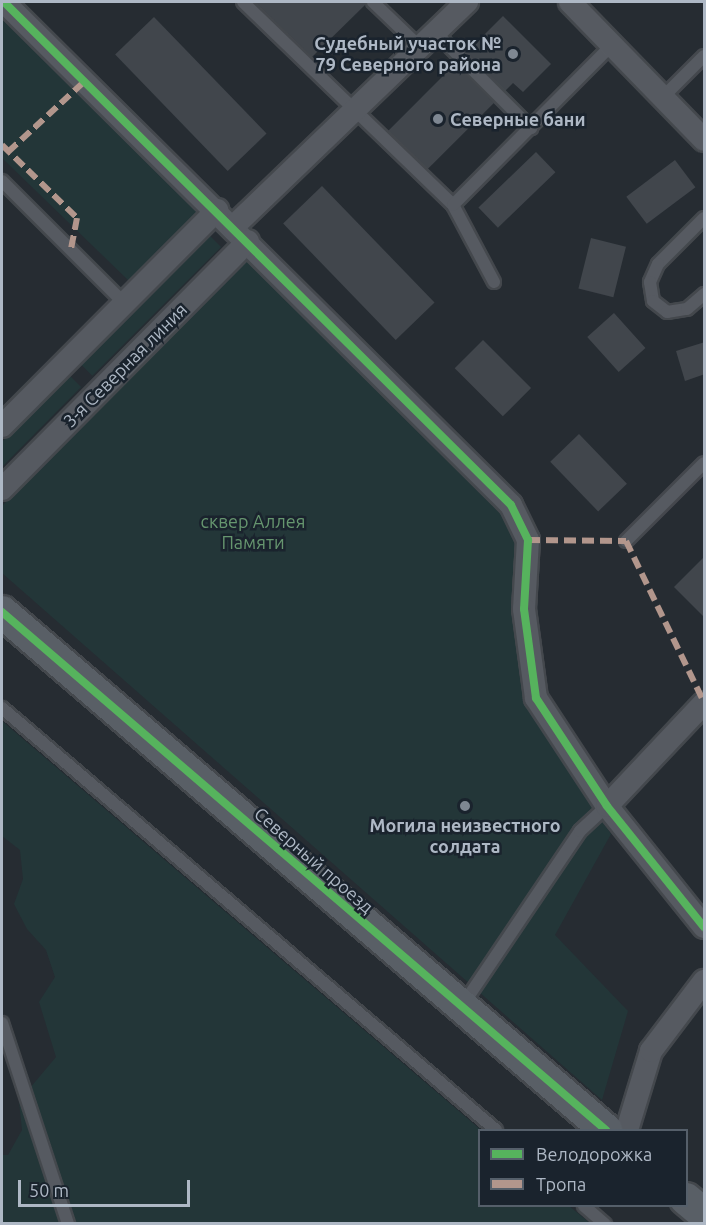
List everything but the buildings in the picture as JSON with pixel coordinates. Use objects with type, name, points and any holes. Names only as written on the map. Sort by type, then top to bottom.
[{"type":"street","points":[[4,2],[217,210],[511,505],[528,540],[524,609],[536,698],[607,806],[705,927]]},
{"type":"street","name":"3-я Северная линия","points":[[2,489],[354,111],[467,2]]},
{"type":"street","points":[[572,2],[705,140]]},
{"type":"street","points":[[2,426],[217,210]]},
{"type":"street","name":"Северный проезд","points":[[2,612],[604,1129]]},
{"type":"street","points":[[607,806],[705,703]]},
{"type":"street","points":[[628,1129],[651,1051],[705,981]]},
{"type":"street","points":[[688,1200],[705,1214]]},
{"type":"lane","points":[[243,2],[453,205],[494,282]]},
{"type":"lane","points":[[373,2],[427,40],[531,128]]},
{"type":"lane","points":[[453,205],[612,45]]},
{"type":"lane","points":[[663,97],[705,56]]},
{"type":"lane","points":[[2,181],[124,303]]},
{"type":"lane","points":[[705,218],[658,264],[650,282],[653,301],[667,312],[687,309],[705,294]]},
{"type":"lane","points":[[626,541],[705,463]]},
{"type":"lane","points":[[2,708],[494,1129]]},
{"type":"lane","points":[[461,1006],[580,831],[607,806]]},
{"type":"lane","points":[[2,1023],[68,1224]]},
{"type":"lane","points":[[585,1207],[605,1224]]},
{"type":"green space","points":[[2,8],[206,209],[129,281],[2,158]]},
{"type":"green space","points":[[209,235],[221,247],[92,376],[80,364]]},
{"type":"green space","name":"сквер Аллея Памяти","points":[[251,254],[500,504],[519,545],[527,704],[611,834],[555,935],[628,1011],[602,1100],[2,573],[2,506]]},
{"type":"green space","points":[[69,375],[81,387],[2,467],[2,442]]},
{"type":"green space","points":[[2,721],[480,1129],[478,1129],[478,1207],[570,1207],[590,1223],[2,1223],[2,1155],[8,1155],[22,1130],[19,1101],[56,1057],[39,1002],[55,977],[46,950],[27,929],[14,904],[23,879],[20,850],[2,836]]},
{"type":"marked path","points":[[8,152],[85,81]]},
{"type":"marked path","points":[[2,145],[77,218],[71,250]]},
{"type":"marked path","points":[[528,540],[626,541],[704,702]]},
{"type":"cycle path","points":[[4,2],[511,505],[528,540],[524,609],[536,698],[607,806],[704,927]]},
{"type":"cycle path","points":[[2,612],[605,1129]]},
{"type":"place","name":"Судебный участок № 79 Северного района","points":[[513,54]]},
{"type":"place","name":"Северные бани","points":[[438,119]]},
{"type":"place","name":"Могила неизвестного солдата","points":[[465,806]]}]
